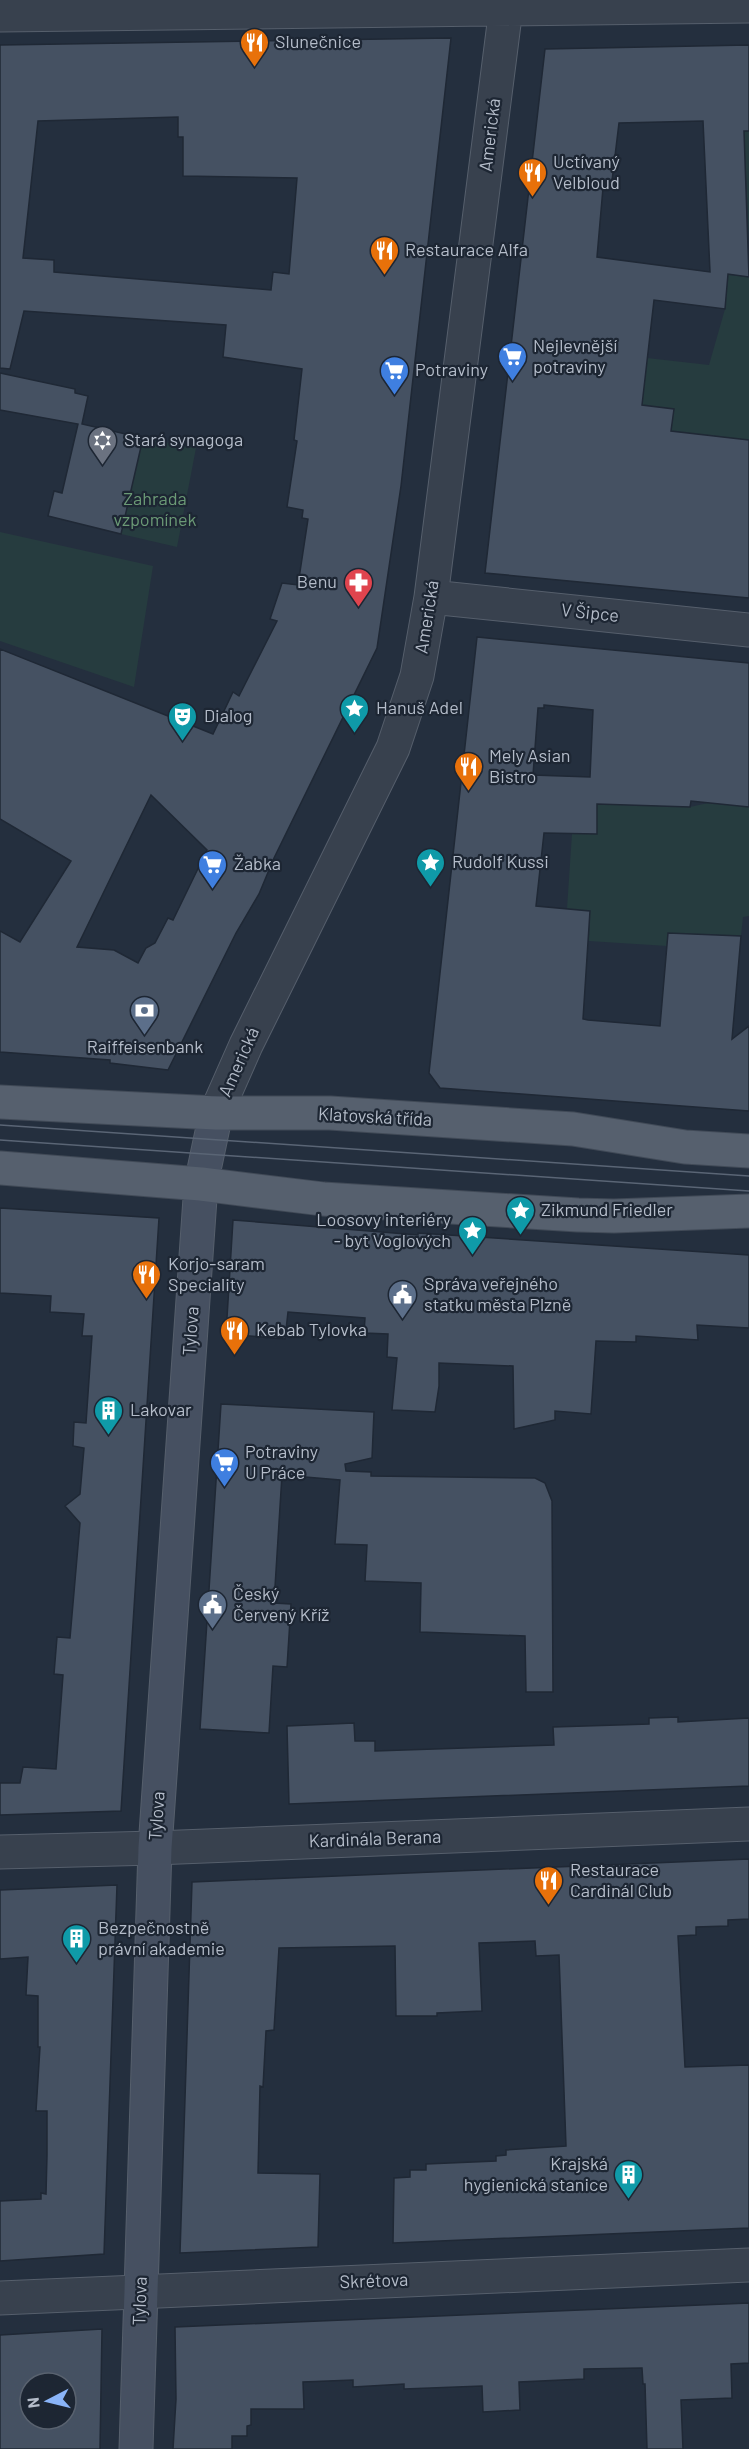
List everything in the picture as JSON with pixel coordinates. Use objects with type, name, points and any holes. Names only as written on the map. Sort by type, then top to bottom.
[{"type":"main road","name":"Klatovská třída","points":[[0,1102],[216,1113],[330,1113],[573,1129],[685,1146],[749,1151]]},
{"type":"main road","points":[[0,1168],[201,1184],[323,1199],[578,1215],[614,1216],[749,1211]]},
{"type":"street","points":[[0,15],[749,6]]},
{"type":"street","name":"Americká","points":[[201,1184],[216,1113],[246,1045],[393,748],[417,676],[431,597],[506,8]]},
{"type":"street","name":"V Šipce","points":[[431,597],[749,630]]},
{"type":"street","name":"Tylova","points":[[136,2449],[155,1848],[201,1184]]},
{"type":"street","name":"Kardinála Berana","points":[[0,1852],[749,1824]]},
{"type":"street","name":"Skrétova","points":[[0,2298],[749,2265]]},
{"type":"green space","points":[[744,131],[749,131],[749,241]]},
{"type":"green space","points":[[728,275],[749,277],[749,440],[671,432],[673,409],[614,403],[647,358],[709,365],[725,309]]},
{"type":"green space","name":"Zahrada vzpomínek","points":[[143,438],[196,448],[177,547],[121,534]]},
{"type":"green space","points":[[0,532],[153,566],[134,687],[0,641]]},
{"type":"green space","points":[[708,803],[749,807],[749,916],[743,917],[741,936],[668,933],[667,946],[589,941],[590,911],[567,909],[572,834],[597,834],[597,804],[690,807]]},
{"type":"building","points":[[451,38],[401,486],[377,648],[274,858],[259,894],[236,933],[168,1070],[110,1063],[110,1060],[0,1052],[0,931],[20,942],[71,861],[0,819],[0,649],[213,734],[233,692],[239,696],[277,621],[270,619],[282,583],[298,585],[308,519],[302,518],[303,510],[287,507],[297,441],[294,440],[302,369],[223,357],[226,325],[24,311],[10,369],[0,368],[0,45]],"holes":[[[178,117],[178,137],[183,137],[183,176],[297,178],[289,274],[273,272],[271,290],[54,272],[54,260],[23,258],[38,121]],[[151,795],[207,850],[173,920],[168,918],[155,943],[146,948],[138,963],[114,950],[77,947]]]},
{"type":"building","points":[[749,45],[749,131],[744,131],[749,277],[728,274],[725,309],[654,300],[642,405],[674,409],[671,431],[749,440],[749,598],[485,573],[545,49]],"holes":[[[703,121],[710,272],[597,257],[603,188],[611,189],[619,123]]]},
{"type":"building","name":"Stará synagoga","points":[[0,373],[75,389],[75,393],[88,396],[82,424],[143,438],[121,534],[48,516],[54,491],[62,493],[78,424],[0,410]]},
{"type":"building","points":[[477,637],[749,663],[749,807],[691,801],[690,807],[597,804],[597,834],[544,833],[536,906],[590,911],[583,1019],[588,1020],[660,1026],[668,933],[741,936],[732,1039],[749,1026],[749,1111],[440,1088],[429,1073]],"holes":[[[544,705],[593,710],[590,777],[533,775],[538,708],[544,708]]]},
{"type":"building","points":[[0,1208],[159,1218],[121,1811],[0,1815],[0,1783],[20,1783],[23,1767],[56,1769],[63,1675],[54,1674],[57,1637],[70,1638],[80,1523],[65,1506],[80,1494],[84,1448],[73,1446],[74,1422],[86,1423],[92,1336],[82,1336],[84,1314],[50,1312],[51,1296],[0,1293]]},
{"type":"building","points":[[233,1220],[418,1235],[418,1233],[749,1255],[749,1328],[697,1325],[698,1340],[636,1336],[636,1342],[596,1341],[591,1414],[555,1411],[555,1420],[514,1429],[513,1366],[439,1363],[439,1386],[435,1412],[392,1410],[397,1358],[387,1357],[388,1334],[364,1333],[365,1318],[288,1312],[285,1339],[226,1334]]},
{"type":"building","points":[[221,1404],[374,1412],[372,1458],[345,1464],[346,1471],[371,1472],[371,1476],[535,1478],[545,1483],[552,1501],[553,1692],[526,1692],[525,1636],[420,1632],[421,1583],[365,1581],[367,1545],[335,1544],[340,1480],[282,1475],[274,1603],[291,1604],[287,1667],[273,1666],[269,1733],[200,1729]]},
{"type":"building","points":[[678,1717],[678,1722],[749,1718],[749,1786],[289,1804],[287,1726],[354,1723],[355,1741],[375,1741],[375,1751],[554,1745],[553,1727],[649,1724],[649,1718]]},
{"type":"building","points":[[749,1859],[749,1919],[728,1920],[728,1926],[696,1927],[696,1935],[678,1936],[685,2067],[749,2065],[749,2228],[393,2243],[394,2178],[410,2177],[410,2170],[426,2170],[426,2164],[496,2161],[496,2156],[506,2155],[506,2150],[566,2146],[559,1955],[536,1956],[535,1941],[479,1943],[482,2011],[437,2013],[437,2016],[396,2016],[395,1946],[279,1948],[274,2030],[266,2031],[263,2087],[260,2086],[258,2173],[320,2174],[318,2247],[180,2253],[192,1882]]},
{"type":"building","points":[[117,1885],[104,2254],[0,2261],[0,2201],[41,2199],[41,2193],[46,2194],[47,2111],[36,2111],[40,2047],[38,2047],[38,1996],[26,1995],[28,1957],[0,1959],[0,1890]]},
{"type":"building","points":[[749,2303],[749,2363],[731,2364],[732,2398],[681,2400],[683,2449],[647,2449],[645,2384],[643,2384],[642,2368],[584,2369],[584,2379],[519,2382],[520,2410],[483,2412],[482,2386],[404,2389],[404,2384],[353,2387],[353,2380],[303,2382],[304,2409],[251,2409],[251,2425],[247,2426],[247,2436],[232,2436],[232,2449],[173,2449],[176,2399],[175,2327]]},
{"type":"building","points":[[102,2329],[100,2449],[0,2449],[0,2335]]},
{"type":"tram line","points":[[0,1125],[749,1176]]},
{"type":"tram line","points":[[0,1140],[749,1191]]},
{"type":"place","name":"Slunečnice","points":[[254,68]]},
{"type":"place","name":"Uctívaný Velbloud","points":[[532,198]]},
{"type":"place","name":"Restaurace Alfa","points":[[384,276]]},
{"type":"place","name":"Nejlevnější potraviny","points":[[512,382]]},
{"type":"place","name":"Potraviny","points":[[394,396]]},
{"type":"place","name":"Stará synagoga","points":[[103,466]]},
{"type":"place","name":"Benu","points":[[358,608]]},
{"type":"place","name":"Hanuš Adel","points":[[355,734]]},
{"type":"place","name":"Dialog","points":[[183,742]]},
{"type":"place","name":"Mely Asian Bistro","points":[[468,792]]},
{"type":"place","name":"Rudolf Kussi","points":[[431,888]]},
{"type":"place","name":"Žabka","points":[[213,890]]},
{"type":"place","name":"Raiffeisenbank","points":[[145,1036]]},
{"type":"place","name":"Zikmund Friedler","points":[[520,1236]]},
{"type":"place","name":"Loosovy interiéry - byt Voglových","points":[[472,1256]]},
{"type":"place","name":"Korjo-saram Speciality","points":[[147,1300]]},
{"type":"place","name":"Správa veřejného statku města Plzně","points":[[403,1320]]},
{"type":"place","name":"Kebab Tylovka","points":[[235,1356]]},
{"type":"place","name":"Lakovar","points":[[109,1436]]},
{"type":"place","name":"Potraviny U Práce","points":[[224,1488]]},
{"type":"place","name":"Český Červený Kříž","points":[[212,1630]]},
{"type":"place","name":"Restaurace Cardinál Club","points":[[549,1906]]},
{"type":"place","name":"Bezpečnostně právní akademie","points":[[77,1964]]},
{"type":"place","name":"Krajská hygienická stanice","points":[[629,2200]]}]
